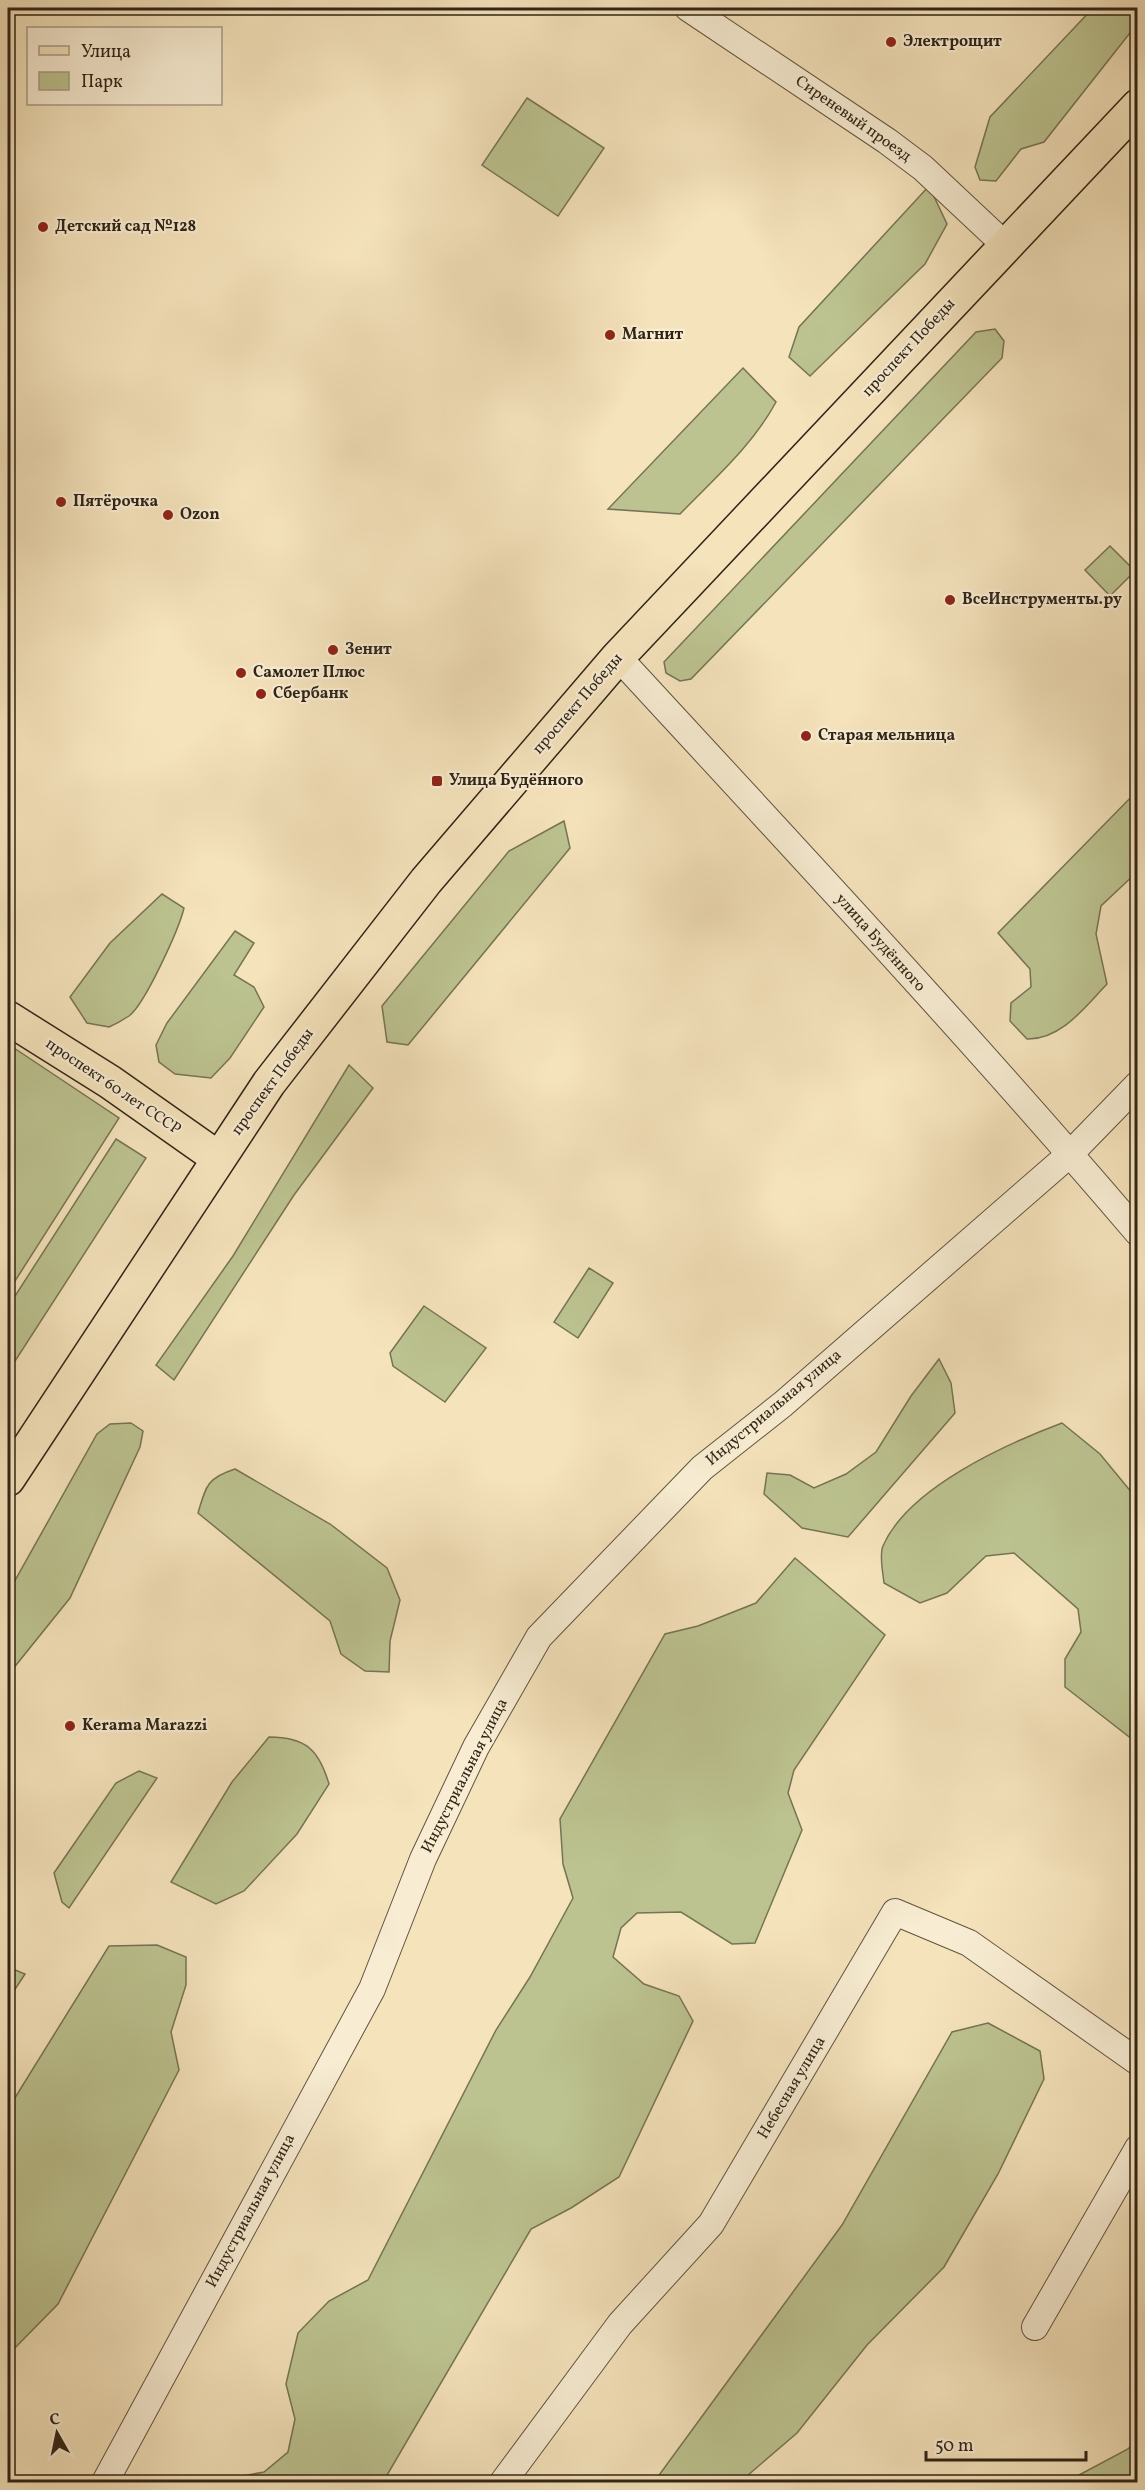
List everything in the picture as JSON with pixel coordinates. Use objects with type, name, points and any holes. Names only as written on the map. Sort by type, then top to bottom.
[{"type":"main road","name":"проспект Победы","points":[[8,1479],[269,1083],[426,881],[618,657],[1137,105]]},
{"type":"main road","name":"проспект 60 лет СССР","points":[[8,1018],[110,1082],[218,1158]]},
{"type":"street","name":"Сиреневый проезд","points":[[688,8],[887,141],[923,168],[1005,245]]},
{"type":"street","name":"улица Будённого","points":[[618,657],[699,742],[1070,1154],[1137,1233]]},
{"type":"street","name":"Индустриальная улица","points":[[105,2482],[372,1989],[423,1859],[471,1757],[539,1637],[702,1468],[783,1404],[1070,1154],[1137,1084]]},
{"type":"street","name":"Небесная улица","points":[[503,2482],[620,2325],[711,2224],[895,1911],[969,1943],[1137,2062]]},
{"type":"street","points":[[1035,2327],[1137,2148]]},
{"type":"green space","points":[[1093,8],[1137,8],[1137,24],[1044,142],[1021,149],[996,181],[980,180],[975,167],[990,117]]},
{"type":"green space","points":[[527,98],[604,148],[558,216],[482,165]]},
{"type":"green space","points":[[929,186],[947,224],[925,264],[810,376],[789,357],[799,327]]},
{"type":"green space","points":[[995,329],[1004,341],[1002,358],[691,679],[680,681],[666,673],[664,662],[976,332]]},
{"type":"green space","points":[[743,368],[776,402],[756,433],[719,475],[680,514],[608,509]]},
{"type":"green space","points":[[1110,546],[1135,571],[1110,596],[1085,570]]},
{"type":"green space","points":[[1137,791],[1137,872],[1101,906],[1096,934],[1107,984],[1081,1012],[1061,1028],[1039,1038],[1027,1039],[1010,1021],[1011,1003],[1031,987],[1030,969],[998,933]]},
{"type":"green space","points":[[564,821],[570,848],[408,1045],[387,1042],[382,1006],[509,851]]},
{"type":"green space","points":[[162,894],[184,908],[169,948],[144,997],[129,1016],[112,1026],[87,1023],[70,997],[110,943]]},
{"type":"green space","points":[[235,931],[254,943],[234,975],[254,987],[264,1007],[230,1058],[211,1078],[175,1074],[159,1062],[156,1045],[167,1023]]},
{"type":"green space","points":[[8,1044],[119,1118],[8,1292]]},
{"type":"green space","points":[[349,1065],[373,1088],[294,1195],[174,1380],[156,1365],[233,1256]]},
{"type":"green space","points":[[116,1139],[146,1158],[8,1372],[8,1307]]},
{"type":"green space","points":[[589,1268],[613,1283],[578,1338],[554,1322]]},
{"type":"green space","points":[[424,1306],[486,1348],[445,1402],[393,1366],[390,1353]]},
{"type":"green space","points":[[939,1359],[951,1383],[955,1413],[848,1537],[802,1528],[764,1494],[767,1473],[790,1475],[814,1488],[846,1474],[876,1452],[911,1396]]},
{"type":"green space","points":[[131,1423],[143,1431],[140,1447],[70,1598],[8,1675],[8,1593],[97,1434],[110,1424]]},
{"type":"green space","points":[[1062,1423],[1100,1454],[1137,1499],[1137,1743],[1065,1687],[1065,1659],[1081,1632],[1078,1609],[1014,1553],[986,1556],[947,1593],[920,1603],[884,1583],[881,1559],[883,1546],[896,1525],[914,1505],[936,1487],[987,1456]]},
{"type":"green space","points":[[235,1469],[330,1524],[387,1568],[400,1600],[390,1641],[389,1672],[365,1671],[341,1654],[330,1621],[198,1513],[209,1484],[219,1476]]},
{"type":"green space","points":[[795,1558],[885,1635],[794,1770],[788,1793],[802,1830],[755,1943],[732,1944],[681,1912],[637,1913],[621,1928],[613,1957],[644,1984],[679,1996],[693,2021],[619,2177],[571,2208],[531,2229],[383,2482],[230,2482],[232,2478],[264,2472],[288,2452],[295,2419],[286,2384],[298,2333],[329,2301],[368,2280],[496,2030],[530,1977],[573,1898],[563,1864],[560,1819],[665,1634],[698,1626],[756,1603]]},
{"type":"green space","points":[[269,1737],[293,1740],[309,1748],[321,1762],[329,1784],[297,1834],[244,1891],[216,1904],[171,1882],[232,1782]]},
{"type":"green space","points":[[139,1771],[157,1778],[69,1908],[62,1902],[54,1873],[116,1783]]},
{"type":"green space","points":[[157,1945],[186,1957],[186,1985],[171,2032],[179,2070],[58,2304],[8,2355],[8,2109],[109,1946]]},
{"type":"green space","points":[[8,1967],[25,1974],[8,2000]]},
{"type":"green space","points":[[988,2023],[1040,2051],[1044,2079],[998,2174],[944,2267],[867,2345],[797,2433],[740,2482],[654,2482],[842,2225],[952,2032]]},
{"type":"green space","points":[[1137,2440],[1137,2482],[1066,2482],[1128,2449]]},
{"type":"place","name":"Электрощит","points":[[891,42]]},
{"type":"place","name":"Детский сад №128","points":[[43,227]]},
{"type":"place","name":"Магнит","points":[[610,335]]},
{"type":"place","name":"Пятёрочка","points":[[61,502]]},
{"type":"place","name":"Ozon","points":[[168,515]]},
{"type":"place","name":"ВсеИнструменты.ру","points":[[950,600]]},
{"type":"place","name":"Зенит","points":[[333,650]]},
{"type":"place","name":"Самолет Плюс","points":[[241,673]]},
{"type":"place","name":"Сбербанк","points":[[261,694]]},
{"type":"place","name":"Старая мельница","points":[[806,736]]},
{"type":"place","name":"Улица Будённого","points":[[437,781]]},
{"type":"place","name":"Kerama Marazzi","points":[[70,1726]]}]
